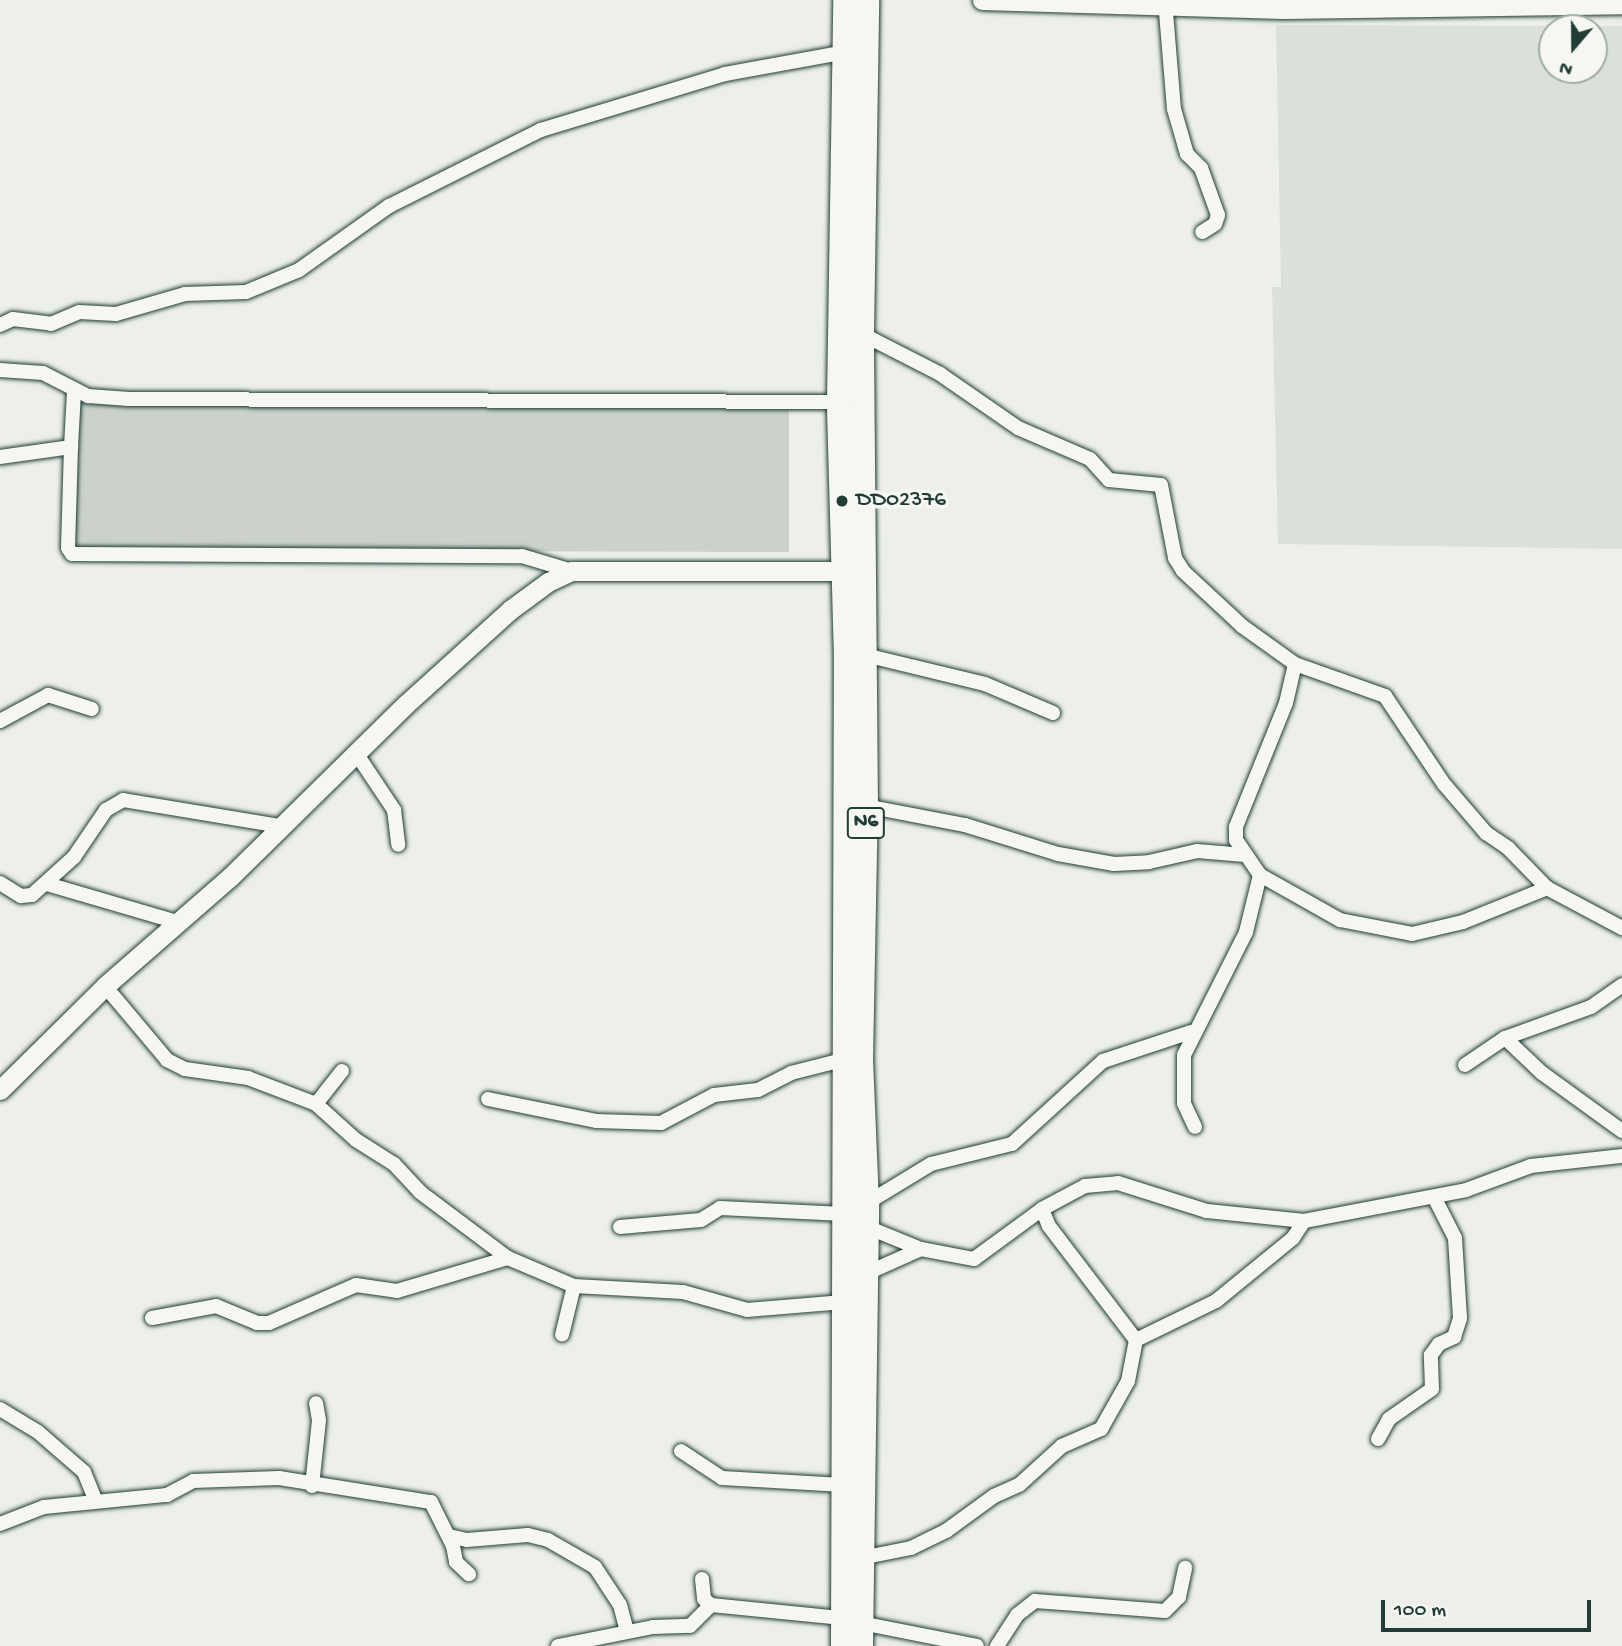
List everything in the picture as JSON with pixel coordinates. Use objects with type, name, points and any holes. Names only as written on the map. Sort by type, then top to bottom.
[{"type":"highway","name":"N6","points":[[843,1646],[854,1629],[861,1558],[867,1215],[861,1060],[866,806],[865,655],[853,571],[839,402],[845,0]]},
{"type":"highway","name":"N6","points":[[854,1629],[843,1485],[842,1060],[853,571],[862,334],[867,0]]},
{"type":"street","points":[[982,0],[1164,2],[1283,9],[1622,4]]},
{"type":"street","points":[[1164,2],[1174,109],[1182,142],[1201,168],[1217,207],[1215,224],[1202,232]]},
{"type":"street","points":[[0,326],[13,319],[51,324],[79,312],[116,314],[185,294],[246,292],[299,270],[389,206],[541,130],[725,74],[846,52]]},
{"type":"street","points":[[862,334],[940,373],[1017,428],[1090,459],[1110,480],[1161,485],[1175,558],[1183,571],[1242,626],[1295,664],[1385,696],[1444,784],[1486,833],[1508,848],[1547,888],[1622,928]]},
{"type":"street","points":[[0,370],[43,373],[74,391],[129,399],[839,402]]},
{"type":"street","points":[[74,391],[68,548],[72,554],[522,556],[572,571],[853,571]]},
{"type":"street","points":[[0,457],[71,447]]},
{"type":"street","points":[[0,1090],[106,986],[180,923],[356,753],[510,610],[572,571]]},
{"type":"street","points":[[865,655],[985,684],[1053,713]]},
{"type":"street","points":[[1295,664],[1286,703],[1236,827],[1236,840],[1260,875],[1340,920],[1412,934],[1463,922],[1547,888]]},
{"type":"street","points":[[0,722],[48,695],[92,709]]},
{"type":"street","points":[[356,753],[394,810],[398,845]]},
{"type":"street","points":[[0,883],[28,897],[47,884],[74,857],[106,810],[123,800],[280,826]]},
{"type":"street","points":[[866,806],[965,825],[1058,854],[1114,864],[1149,862],[1198,851],[1245,855]]},
{"type":"street","points":[[1195,1127],[1184,1103],[1182,1078],[1191,1032],[1238,952],[1260,875]]},
{"type":"street","points":[[47,884],[180,923]]},
{"type":"street","points":[[1465,1065],[1505,1038],[1591,1007],[1622,985]]},
{"type":"street","points":[[106,986],[167,1060],[193,1072],[282,1088],[316,1104],[356,1140],[394,1164],[420,1192],[509,1258],[574,1286],[683,1292],[747,1310],[844,1302]]},
{"type":"street","points":[[1191,1032],[1103,1061],[1012,1144],[931,1164],[867,1215],[921,1249],[974,1259],[1071,1191],[1118,1183],[1207,1211],[1304,1221],[1466,1190],[1531,1166],[1622,1156]]},
{"type":"street","points":[[1505,1038],[1542,1073],[1622,1132]]},
{"type":"street","points":[[488,1100],[596,1121],[661,1123],[714,1095],[758,1090],[791,1073],[842,1060]]},
{"type":"street","points":[[316,1104],[342,1071]]},
{"type":"street","points":[[1378,1439],[1389,1419],[1432,1389],[1431,1355],[1438,1344],[1454,1337],[1460,1318],[1455,1238],[1434,1196]]},
{"type":"street","points":[[620,1227],[701,1220],[719,1208],[844,1214]]},
{"type":"street","points":[[861,1558],[911,1548],[938,1535],[1019,1485],[1062,1446],[1101,1429],[1128,1381],[1136,1340],[1049,1226],[1042,1209]]},
{"type":"street","points":[[1136,1340],[1216,1301],[1293,1238],[1304,1221]]},
{"type":"street","points":[[866,1274],[921,1249]]},
{"type":"street","points":[[152,1318],[216,1306],[257,1323],[269,1323],[356,1285],[397,1291],[509,1258]]},
{"type":"street","points":[[562,1335],[574,1286]]},
{"type":"street","points":[[312,1486],[319,1420],[316,1403]]},
{"type":"street","points":[[0,1409],[38,1432],[84,1472],[96,1502]]},
{"type":"street","points":[[681,1451],[722,1478],[843,1485]]},
{"type":"street","points":[[0,1524],[44,1507],[167,1495],[201,1480],[279,1478],[312,1486],[419,1497],[431,1502],[449,1536],[456,1562],[470,1574]]},
{"type":"street","points":[[449,1536],[467,1540],[528,1535],[548,1540],[595,1567],[620,1605],[627,1632]]},
{"type":"street","points":[[997,1646],[1017,1615],[1035,1601],[1165,1611],[1179,1597],[1185,1568]]},
{"type":"street","points":[[702,1579],[704,1599],[711,1605],[977,1646]]},
{"type":"street","points":[[558,1646],[627,1632],[690,1626],[711,1605]]},
{"type":"shaded area","points":[[1276,25],[1538,26],[1538,84],[1608,84],[1608,26],[1622,26],[1622,549],[1278,544],[1272,287],[1281,287]]},
{"type":"shaded area","points":[[66,403],[789,404],[789,552],[62,550]]},
{"type":"place","name":"DD02376","points":[[842,501]]}]
